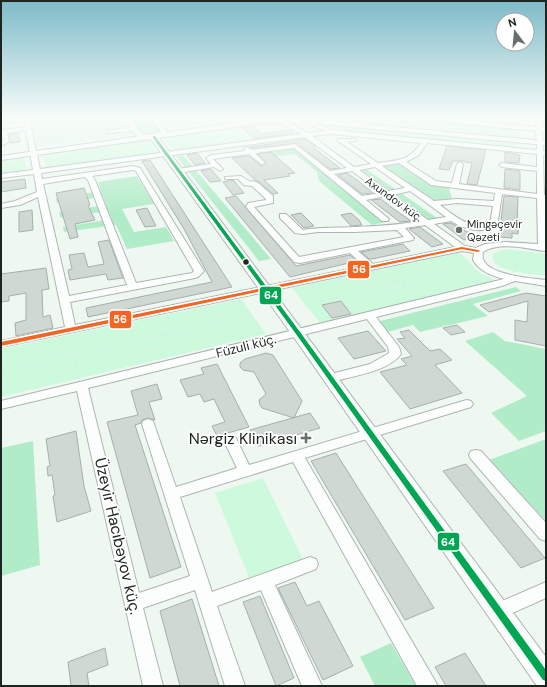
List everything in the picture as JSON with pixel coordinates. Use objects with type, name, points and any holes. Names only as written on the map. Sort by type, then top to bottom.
[{"type":"main road","points":[[33,152],[55,150]]},
{"type":"main road","points":[[1,156],[55,150]]},
{"type":"main road","points":[[164,150],[372,434],[546,677]]},
{"type":"street","points":[[1,176],[36,171],[121,150]]},
{"type":"street","points":[[178,171],[218,167],[209,158],[258,150]]},
{"type":"street","points":[[300,150],[385,219]]},
{"type":"street","name":"Axundov küç.","points":[[331,150],[353,169],[462,248]]},
{"type":"street","points":[[350,150],[377,166],[468,227],[494,225],[499,191]]},
{"type":"street","points":[[329,173],[401,162],[415,156],[419,150]]},
{"type":"street","points":[[1,344],[70,332],[266,289],[374,269],[462,248],[478,251],[483,247],[500,244],[544,248],[543,196],[540,169],[542,153],[490,150]]},
{"type":"street","points":[[250,151],[262,163]]},
{"type":"street","points":[[33,152],[70,332]]},
{"type":"street","points":[[401,162],[434,183],[543,196]]},
{"type":"street","points":[[455,186],[460,164]]},
{"type":"street","points":[[502,165],[540,169]]},
{"type":"street","points":[[39,182],[86,174],[132,168],[138,169],[199,271],[195,275],[64,300]]},
{"type":"street","points":[[86,174],[91,180],[133,287]]},
{"type":"street","points":[[227,178],[240,177],[247,183],[254,184],[270,198],[270,201],[268,202],[251,205],[250,207],[297,260],[410,238],[400,228]]},
{"type":"street","points":[[360,199],[411,189]]},
{"type":"street","points":[[1,206],[17,204],[41,193]]},
{"type":"street","points":[[432,204],[457,201],[498,204]]},
{"type":"street","points":[[283,216],[298,231],[303,232],[318,230],[400,228],[453,218]]},
{"type":"street","points":[[352,250],[374,269]]},
{"type":"street","points":[[478,251],[478,260],[487,269],[498,274],[514,275],[546,283]]},
{"type":"street","name":"Füzuli küç.","points":[[1,405],[81,382],[298,333],[499,284],[514,275]]},
{"type":"street","points":[[331,378],[383,363],[395,354],[393,347],[370,316]]},
{"type":"street","name":"Üzeyir Hacıbəyov küç.","points":[[81,382],[153,686]]},
{"type":"street","points":[[171,494],[372,434],[466,404]]},
{"type":"street","points":[[148,424],[235,686]]},
{"type":"street","points":[[231,441],[246,472]]},
{"type":"street","points":[[476,455],[546,534]]},
{"type":"street","points":[[298,456],[428,686]]},
{"type":"street","points":[[207,602],[310,564]]},
{"type":"street","points":[[134,603],[200,580]]},
{"type":"street","points":[[265,581],[312,686]]},
{"type":"street","points":[[499,611],[546,590]]},
{"type":"path","points":[[44,161],[106,150]]},
{"type":"path","points":[[1,167],[26,164]]},
{"type":"path","points":[[514,275],[518,250]]},
{"type":"path","points":[[492,256],[529,262],[536,259],[546,260]]},
{"type":"path","points":[[529,262],[529,264],[537,268],[546,270]]},
{"type":"path","points":[[386,287],[384,283],[390,280],[398,280],[404,284],[474,268]]},
{"type":"path","points":[[374,269],[390,280]]},
{"type":"path","points":[[400,291],[405,288],[404,284]]},
{"type":"path","points":[[305,305],[386,287],[392,290],[400,291],[408,298]]},
{"type":"path","points":[[1,371],[252,315]]},
{"type":"path","points":[[70,332],[81,382]]},
{"type":"green space","points":[[64,150],[156,150],[158,153],[46,168],[42,153]]},
{"type":"green space","points":[[270,150],[299,150],[386,222],[372,225],[319,181],[317,172],[295,154],[263,158],[256,152]]},
{"type":"green space","points":[[183,155],[271,259],[259,261],[176,156]]},
{"type":"green space","points":[[24,156],[27,171],[1,174],[1,159]]},
{"type":"green space","points":[[401,164],[436,186],[449,188],[452,199],[432,202],[381,167]]},
{"type":"green space","points":[[366,169],[437,218],[430,220],[361,170]]},
{"type":"green space","points":[[137,176],[154,204],[122,209],[134,232],[166,227],[174,241],[127,249],[116,225],[64,232],[63,227],[112,219],[108,211],[61,218],[59,212],[106,205],[103,197],[57,203],[56,198],[101,191],[98,182]]},
{"type":"green space","points":[[506,249],[546,254],[546,276],[512,271],[497,264],[493,259],[494,253]]},
{"type":"green space","points":[[459,253],[465,257],[480,273],[497,282],[320,323],[292,288]]},
{"type":"green space","points":[[516,287],[521,291],[473,304],[488,316],[420,332],[413,325],[388,332],[380,321]]},
{"type":"green space","points":[[241,299],[266,334],[1,397],[1,349]]},
{"type":"green space","points":[[493,332],[505,341],[546,349],[546,431],[519,441],[491,413],[527,396],[465,341]]},
{"type":"green space","points":[[546,439],[546,521],[489,460]]},
{"type":"green space","points":[[33,441],[40,565],[1,576],[1,448]]},
{"type":"green space","points":[[263,478],[303,559],[249,578],[215,493]]},
{"type":"green space","points":[[391,643],[416,686],[375,686],[360,657]]},
{"type":"building","points":[[306,150],[317,150],[340,168],[330,169]]},
{"type":"building","points":[[446,150],[486,150],[477,185],[467,184],[472,163],[453,161],[449,170],[439,169]]},
{"type":"building","points":[[271,152],[295,173],[288,174],[290,176],[264,180],[278,193],[273,194],[255,180],[232,158],[249,156],[262,166],[266,163],[258,154]]},
{"type":"building","points":[[505,152],[520,155],[519,163],[505,162]]},
{"type":"building","points":[[197,153],[205,163],[195,165],[187,155]]},
{"type":"building","points":[[150,160],[232,287],[88,317],[86,308],[212,282],[184,229],[142,161]]},
{"type":"building","points":[[211,169],[221,181],[210,182],[201,171]]},
{"type":"building","points":[[505,169],[520,171],[520,190],[504,188]]},
{"type":"building","points":[[347,173],[373,193],[362,194],[338,175]]},
{"type":"building","points":[[25,179],[26,188],[1,192],[1,182]]},
{"type":"building","points":[[233,180],[244,193],[233,195],[223,182]]},
{"type":"building","points":[[84,188],[90,205],[88,206],[95,220],[75,224],[78,237],[70,239],[56,193]]},
{"type":"building","points":[[236,196],[296,266],[350,255],[357,261],[290,277],[225,198]]},
{"type":"building","points":[[504,196],[518,197],[518,234],[512,233],[512,238],[499,237]]},
{"type":"building","points":[[381,199],[411,221],[400,222],[371,200]]},
{"type":"building","points":[[147,208],[156,226],[145,227],[136,210]]},
{"type":"building","points":[[32,210],[33,230],[19,232],[19,212]]},
{"type":"building","points":[[301,213],[314,226],[304,228],[291,215]]},
{"type":"building","points":[[351,213],[362,225],[351,226],[341,215]]},
{"type":"building","points":[[451,223],[478,237],[464,240],[443,224]]},
{"type":"building","points":[[420,227],[443,244],[432,247],[409,229]]},
{"type":"building","points":[[109,240],[123,278],[108,280],[106,274],[70,280],[68,270],[72,269],[69,255],[84,253],[88,267],[104,264],[98,242]]},
{"type":"building","points":[[403,244],[410,251],[372,259],[369,259],[361,252]]},
{"type":"building","points":[[46,268],[49,289],[42,290],[43,317],[50,315],[53,328],[16,336],[15,323],[26,320],[26,293],[9,296],[9,301],[1,302],[1,274]]},
{"type":"building","points":[[526,293],[546,296],[546,346],[515,340],[515,320],[527,322],[528,301],[489,312],[480,305]]},
{"type":"building","points":[[341,301],[351,314],[332,318],[322,305]]},
{"type":"building","points":[[457,325],[465,332],[451,335],[443,328]]},
{"type":"building","points":[[409,330],[430,351],[440,349],[452,360],[435,365],[462,393],[410,409],[380,372],[407,365],[401,359],[412,356],[397,339],[405,338],[400,332]]},
{"type":"building","points":[[368,331],[386,351],[354,359],[338,338]]},
{"type":"building","points":[[266,353],[273,355],[302,401],[294,418],[262,408],[259,400],[266,394],[254,372],[243,370],[240,367],[240,363],[245,359]]},
{"type":"building","points":[[217,364],[249,427],[217,436],[212,426],[225,422],[214,399],[204,402],[200,394],[188,397],[180,380],[204,374],[201,368]]},
{"type":"building","points":[[157,384],[162,399],[149,402],[155,420],[147,418],[142,420],[141,423],[135,425],[181,567],[150,578],[107,422],[138,415],[131,391]]},
{"type":"building","points":[[310,413],[320,428],[258,446],[250,430]]},
{"type":"building","points":[[76,431],[84,486],[91,511],[57,522],[53,496],[55,495],[52,475],[48,476],[47,467],[50,466],[46,439]]},
{"type":"building","points":[[336,453],[434,608],[405,620],[311,461]]},
{"type":"building","points":[[466,464],[545,558],[521,568],[443,471]]},
{"type":"building","points":[[295,582],[307,606],[319,601],[353,666],[323,680],[278,588]]},
{"type":"building","points":[[260,596],[294,678],[276,686],[243,602]]},
{"type":"building","points":[[192,599],[219,686],[180,686],[160,611]]},
{"type":"building","points":[[105,648],[108,665],[87,673],[89,686],[71,686],[68,662]]},
{"type":"building","points":[[465,653],[486,686],[446,686],[435,667]]},
{"type":"transit line","name":"64","points":[[164,150],[298,333],[546,677]]},
{"type":"transit line","name":"56","points":[[1,344],[462,248],[478,251]]},
{"type":"place","name":"Mingəçevir Qəzeti","points":[[459,230]]},
{"type":"place","name":"Nərgiz Klinikası","points":[[306,438]]}]
